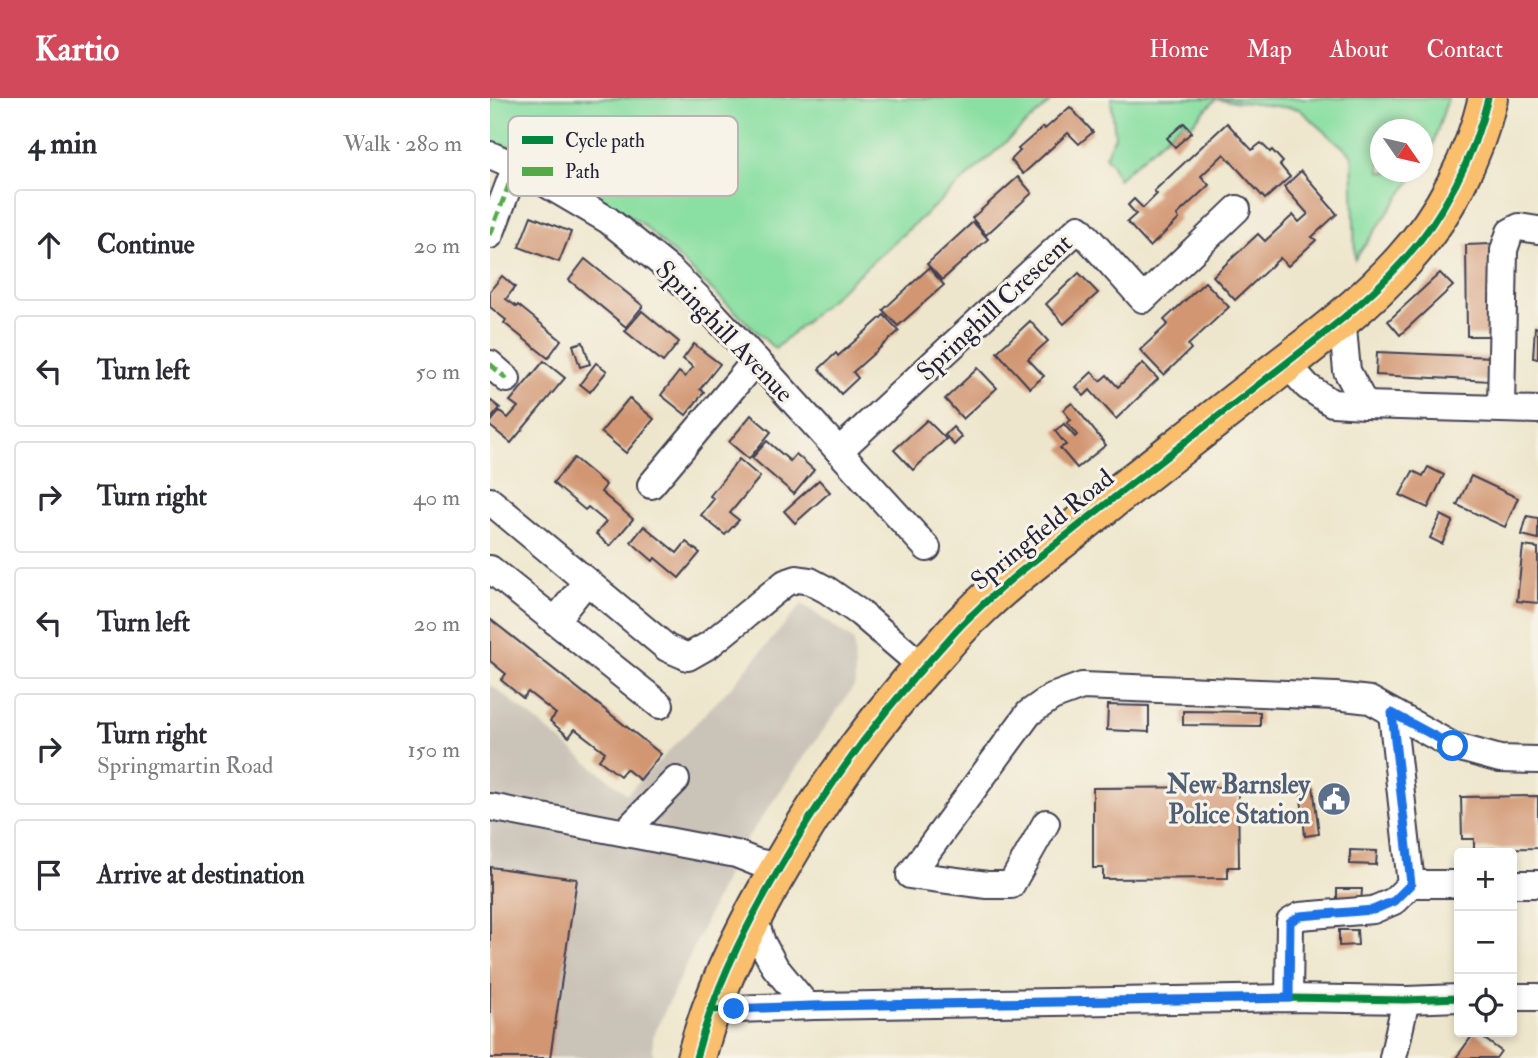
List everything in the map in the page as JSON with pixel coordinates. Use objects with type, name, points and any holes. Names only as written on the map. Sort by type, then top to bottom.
[{"type":"highway","name":"Springfield Road","points":[[696,1058],[710,1010],[733,956],[780,867],[818,804],[860,744],[923,667],[973,613],[998,591],[1342,318],[1405,260],[1455,186],[1471,151],[1488,98]]},
{"type":"street","name":"Springhill Avenue","points":[[490,155],[508,163]]},
{"type":"street","points":[[490,235],[508,187]]},
{"type":"street","name":"Springhill Avenue","points":[[567,196],[608,220],[670,270],[927,548]]},
{"type":"street","name":"Springhill Crescent","points":[[839,451],[1079,228],[1143,299],[1237,209]]},
{"type":"street","points":[[1501,408],[1504,250],[1510,232],[1519,227],[1538,230]]},
{"type":"street","points":[[1342,318],[1347,371],[1365,405]]},
{"type":"street","points":[[651,485],[756,360]]},
{"type":"street","points":[[1286,363],[1308,387],[1332,403],[1538,410]]},
{"type":"street","points":[[490,500],[667,648],[688,657],[709,645],[785,583],[797,579],[810,581],[827,590],[860,613],[923,667]]},
{"type":"street","points":[[490,569],[660,705]]},
{"type":"street","points":[[555,621],[587,581]]},
{"type":"street","points":[[1046,823],[1011,885],[987,885],[910,876],[1028,713],[1052,697],[1082,686],[1335,696],[1370,700],[1453,746],[1500,759],[1538,760]]},
{"type":"street","points":[[1392,713],[1411,884]]},
{"type":"street","points":[[625,832],[676,780]]},
{"type":"street","points":[[490,807],[625,832],[780,867]]},
{"type":"street","points":[[1289,998],[1290,922],[1300,916],[1373,910],[1394,901],[1411,884],[1454,884]]},
{"type":"street","points":[[1517,884],[1538,884]]},
{"type":"street","points":[[753,914],[762,943],[775,967],[807,1006]]},
{"type":"street","points":[[1517,997],[1538,997]]},
{"type":"street","points":[[710,1010],[1289,998],[1454,999]]},
{"type":"street","points":[[1393,1058],[1406,1000]]},
{"type":"shaded area","points":[[802,604],[854,641],[855,685],[736,854],[653,1037],[653,1058],[490,1058],[490,684],[627,794],[732,686]]},
{"type":"green space","points":[[490,98],[1055,98],[775,349],[641,223],[597,196],[738,196],[738,116],[508,116],[508,146],[490,144]]},
{"type":"green space","points":[[1111,98],[1448,98],[1433,144],[1433,119],[1370,119],[1370,182],[1410,182],[1355,259],[1352,155],[1299,109],[1216,99],[1190,126],[1185,120],[1118,179],[1105,156],[1115,136]]},
{"type":"building","points":[[1070,107],[1093,132],[1079,144],[1068,133],[1023,174],[1011,160],[1020,151],[1018,149]]},
{"type":"building","points":[[1184,123],[1192,132],[1175,147],[1167,138]]},
{"type":"building","points":[[1227,123],[1252,150],[1261,143],[1270,152],[1272,150],[1283,162],[1280,165],[1290,177],[1265,199],[1224,154],[1201,176],[1209,185],[1177,215],[1179,219],[1150,247],[1127,222],[1136,214],[1128,205],[1134,199],[1143,208],[1157,194],[1154,191]]},
{"type":"building","points":[[1301,171],[1337,214],[1312,237],[1316,240],[1288,266],[1280,258],[1235,300],[1213,276],[1258,234],[1265,241],[1293,215],[1299,222],[1308,214],[1284,187]]},
{"type":"building","points":[[1018,177],[1032,193],[986,235],[972,218]]},
{"type":"building","points":[[531,216],[571,232],[559,262],[519,247]]},
{"type":"building","points":[[973,222],[988,239],[942,280],[927,264]]},
{"type":"building","points":[[1491,244],[1492,336],[1467,336],[1466,245]]},
{"type":"building","points":[[585,259],[643,306],[626,327],[569,280]]},
{"type":"building","points":[[929,268],[944,285],[898,326],[883,310]]},
{"type":"building","points":[[1079,273],[1098,293],[1064,324],[1046,304]]},
{"type":"building","points":[[1440,273],[1453,286],[1400,335],[1388,321]]},
{"type":"building","points":[[502,276],[515,287],[506,299],[517,307],[518,305],[561,340],[548,358],[504,323],[506,320],[490,307],[490,291]]},
{"type":"building","points":[[1205,282],[1229,307],[1188,345],[1191,349],[1164,375],[1140,350],[1168,324],[1164,320]]},
{"type":"building","points":[[642,311],[679,342],[663,362],[625,331]]},
{"type":"building","points":[[884,315],[899,331],[853,372],[858,378],[841,394],[819,369],[836,353],[838,356]]},
{"type":"building","points":[[1030,321],[1048,341],[1028,359],[1044,376],[1030,388],[997,352]]},
{"type":"building","points":[[1535,327],[1538,328],[1538,359],[1533,358]]},
{"type":"building","points":[[583,342],[590,364],[580,367],[573,345]]},
{"type":"building","points":[[694,344],[720,364],[700,389],[704,392],[686,415],[661,395],[679,372],[685,377],[693,367],[683,359]]},
{"type":"building","points":[[1377,352],[1492,357],[1491,381],[1376,375]]},
{"type":"building","points":[[544,361],[565,378],[511,443],[490,426],[490,423],[500,411],[508,418],[518,407],[510,401]]},
{"type":"building","points":[[596,363],[607,371],[590,392],[580,384]]},
{"type":"building","points":[[1143,363],[1158,379],[1116,419],[1090,390],[1084,396],[1076,387],[1092,372],[1100,381],[1107,375],[1118,387]]},
{"type":"building","points":[[978,368],[997,388],[963,419],[945,399]]},
{"type":"building","points":[[629,398],[654,419],[626,453],[601,432]]},
{"type":"building","points":[[490,400],[500,408],[490,420]]},
{"type":"building","points":[[1072,403],[1106,445],[1077,468],[1060,448],[1066,445],[1055,431],[1064,424],[1075,437],[1077,435],[1067,423],[1071,420],[1063,410]]},
{"type":"building","points":[[751,415],[771,432],[749,459],[729,442]]},
{"type":"building","points":[[927,420],[946,439],[913,470],[894,450]]},
{"type":"building","points":[[953,427],[962,437],[954,445],[945,435]]},
{"type":"building","points":[[767,441],[790,461],[796,454],[814,470],[794,494],[752,458]]},
{"type":"building","points":[[574,458],[606,485],[601,492],[633,519],[610,546],[596,534],[606,522],[588,507],[585,510],[553,483]]},
{"type":"building","points":[[739,459],[760,477],[730,513],[739,520],[725,535],[701,515],[714,499],[710,496]]},
{"type":"building","points":[[1428,467],[1444,475],[1428,508],[1400,495],[1413,471],[1423,476]]},
{"type":"building","points":[[1471,476],[1518,498],[1505,527],[1457,505]]},
{"type":"building","points":[[819,480],[830,492],[795,523],[784,511]]},
{"type":"building","points":[[1441,515],[1453,521],[1442,544],[1430,538]]},
{"type":"building","points":[[1527,516],[1538,518],[1538,539],[1522,535]]},
{"type":"building","points":[[644,526],[677,553],[686,542],[700,553],[679,578],[631,542]]},
{"type":"building","points":[[1523,546],[1538,548],[1538,603],[1517,601]]},
{"type":"building","points":[[490,619],[661,754],[640,780],[626,769],[620,776],[599,760],[605,752],[575,729],[569,737],[550,721],[556,714],[528,692],[523,698],[501,680],[506,674],[490,661]]},
{"type":"building","points":[[1108,705],[1149,706],[1149,732],[1107,730]]},
{"type":"building","points":[[1183,711],[1260,712],[1260,726],[1183,725]]},
{"type":"building","points":[[1313,785],[1319,834],[1305,836],[1300,787]]},
{"type":"building","points":[[1238,787],[1239,867],[1228,867],[1228,878],[1103,879],[1103,868],[1093,868],[1093,788]]},
{"type":"building","points":[[1538,796],[1538,848],[1474,848],[1474,839],[1462,839],[1461,797]]},
{"type":"building","points":[[1350,850],[1377,851],[1376,865],[1350,864]]},
{"type":"building","points":[[490,867],[577,879],[550,1058],[490,1058]]},
{"type":"building","points":[[1337,889],[1362,889],[1361,903],[1337,902]]},
{"type":"building","points":[[1339,930],[1357,930],[1358,945],[1339,946]]},
{"type":"building","points":[[1471,1037],[1482,1037],[1501,1051],[1496,1058],[1456,1058]]},
{"type":"marked path","points":[[490,235],[508,187]]},
{"type":"marked path","points":[[490,364],[507,379]]},
{"type":"cycle path","points":[[696,1058],[725,974],[764,895],[827,792],[898,696],[960,626],[1009,581],[1315,341],[1387,278],[1432,225],[1456,185],[1475,142],[1488,98]]},
{"type":"cycle path","points":[[710,1010],[1289,998],[1454,998]]},
{"type":"place","name":"New Barnsley Police Station","points":[[1334,799]]},
{"type":"route","points":[[734,1009],[1289,998],[1290,922],[1300,916],[1373,910],[1394,901],[1411,884],[1392,713],[1453,746]]}]
